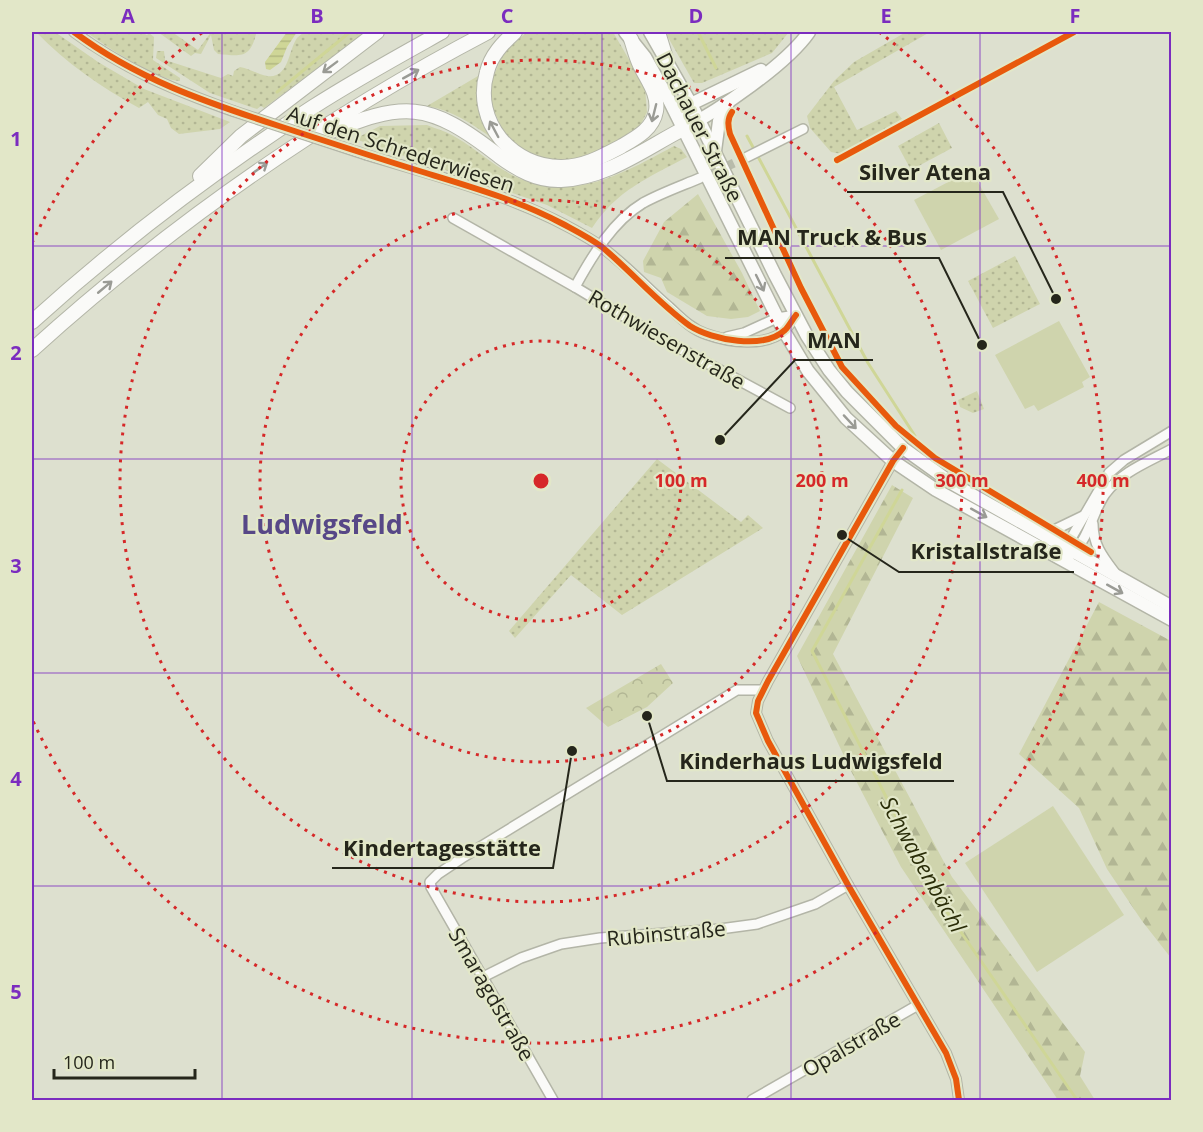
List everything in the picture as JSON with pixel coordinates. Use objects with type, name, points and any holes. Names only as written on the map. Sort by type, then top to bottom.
[{"type":"highway","points":[[160,215],[241,136],[377,32]]},
{"type":"highway","points":[[32,322],[60,296],[206,180],[314,106],[442,32]]},
{"type":"highway","points":[[32,351],[121,273],[176,229],[290,148],[392,85],[488,32]]},
{"type":"highway","points":[[515,32],[504,42],[491,62],[484,85],[486,107],[493,129],[505,145],[534,163],[554,167],[580,165],[598,158],[640,135],[651,123],[656,110],[655,94],[628,35]]},
{"type":"highway","points":[[658,32],[666,58]]},
{"type":"highway","points":[[290,148],[374,115],[389,112],[420,112],[434,115],[456,125],[529,175],[558,180],[588,176],[609,169],[682,126]]},
{"type":"main road","name":"Dachauer Straße","points":[[650,32],[691,104],[796,315],[829,370],[867,414],[903,448],[953,484],[1172,607]]},
{"type":"main road","points":[[781,60],[691,104],[683,114],[682,126],[699,121],[731,99],[781,60],[809,32]]},
{"type":"main road","name":"Dachauer Straße","points":[[628,35],[645,57],[682,126],[784,331],[808,371],[861,433],[893,461],[936,490],[1172,620]]},
{"type":"main road","points":[[715,153],[719,121],[725,106],[731,99]]},
{"type":"street","name":"Auf den Schrederwiesen","points":[[74,32],[116,61],[172,89],[528,208],[561,223],[600,246],[691,326],[704,334],[743,342],[770,338],[784,331]]},
{"type":"street","points":[[745,158],[803,129]]},
{"type":"street","name":"Rothwiesenstraße","points":[[575,286],[600,246],[623,219],[643,203],[700,178]]},
{"type":"street","name":"Rothwiesenstraße","points":[[453,218],[575,286],[655,335],[790,408]]},
{"type":"street","points":[[722,338],[744,333],[777,318],[796,315]]},
{"type":"street","points":[[784,331],[796,315]]},
{"type":"street","points":[[1071,550],[1085,514],[1109,473],[1124,460],[1172,431]]},
{"type":"street","points":[[903,448],[893,461],[756,706],[759,722],[848,885],[946,1053],[956,1079],[959,1101]]},
{"type":"street","points":[[1117,576],[1099,552],[1093,533],[1096,511],[1114,483],[1124,475],[1172,449]]},
{"type":"street","points":[[1038,531],[1054,530],[1085,514]]},
{"type":"street","points":[[1064,561],[1093,522]]},
{"type":"street","name":"Smaragdstraße","points":[[553,1101],[430,882],[462,858],[737,690],[763,690]]},
{"type":"street","name":"Rubinstraße","points":[[483,977],[521,958],[561,944],[600,938],[757,924],[815,904],[848,885]]},
{"type":"street","name":"Opalstraße","points":[[752,1101],[918,1005]]},
{"type":"green space","points":[[36,32],[55,32],[98,62],[144,89],[230,122],[220,129],[179,134],[171,128],[167,119],[158,115],[148,102],[139,108],[111,92],[84,74]]},
{"type":"green space","points":[[86,32],[126,32],[128,34],[141,32],[147,35],[149,33],[154,37],[153,60],[180,78],[180,81],[145,69]]},
{"type":"green space","points":[[158,32],[172,32],[198,50],[211,32],[256,34],[251,48],[243,54],[218,54],[214,50],[211,35],[201,54],[195,53],[191,56]]},
{"type":"green space","points":[[304,32],[366,32],[264,108],[261,106],[257,109],[210,93],[156,58],[157,51],[164,51],[165,60],[221,78],[228,74],[233,76],[234,71],[240,67],[274,76],[284,69],[294,43]]},
{"type":"green space","points":[[527,32],[613,32],[645,87],[647,112],[638,130],[583,158],[553,161],[520,151],[504,133],[491,104],[491,82],[504,52]]},
{"type":"green space","points":[[665,32],[789,32],[772,53],[702,83],[694,83]]},
{"type":"green space","points":[[906,32],[930,32],[834,87],[857,130],[896,111],[902,119],[842,154],[831,152],[810,128],[807,116],[834,81],[854,62]]},
{"type":"green space","points":[[478,76],[479,108],[492,138],[453,114],[427,106]]},
{"type":"green space","points":[[939,123],[952,148],[911,170],[898,146]]},
{"type":"green space","points":[[427,125],[454,136],[514,176],[535,184],[556,187],[597,182],[636,166],[674,146],[681,149],[687,157],[623,194],[592,228],[547,205],[355,139],[380,126]]},
{"type":"green space","points":[[971,170],[999,219],[941,250],[914,200]]},
{"type":"green space","points":[[698,194],[742,273],[760,311],[748,317],[731,319],[707,316],[667,292],[661,278],[644,272],[643,261],[664,222]]},
{"type":"green space","points":[[1015,256],[1040,304],[993,328],[968,281]]},
{"type":"green space","points":[[1059,321],[1090,377],[1082,382],[1084,387],[1038,411],[1034,405],[1025,409],[995,355]]},
{"type":"green space","points":[[977,391],[984,409],[973,413],[960,407],[958,400]]},
{"type":"green space","points":[[657,459],[741,522],[748,515],[763,528],[622,615],[571,575],[515,638],[509,631]]},
{"type":"green space","points":[[892,485],[913,498],[833,654],[952,877],[1085,1052],[1080,1076],[1095,1100],[1058,1100],[901,867],[852,773],[797,656]]},
{"type":"green space","points":[[1099,602],[1171,641],[1171,958],[1142,921],[1107,869],[1079,808],[1019,754]]},
{"type":"green space","points":[[661,664],[673,683],[647,707],[608,727],[586,708]]},
{"type":"green space","points":[[1053,806],[1124,915],[1037,972],[965,863]]},
{"type":"shaded area","points":[[287,32],[297,32],[281,62],[270,70],[266,69],[265,62]]},
{"type":"waterway","points":[[277,92],[350,32]]},
{"type":"waterway","name":"Schwabenbächl","points":[[698,32],[716,68]]},
{"type":"waterway","name":"Schwabenbächl","points":[[747,136],[868,363],[915,436]]},
{"type":"waterway","name":"Schwabenbächl","points":[[902,490],[812,651],[938,899],[1077,1100]]},
{"type":"tunnel","points":[[701,178],[745,158]]},
{"type":"cycle path","points":[[74,32],[122,63],[172,88],[252,117],[478,189],[547,216],[602,247],[667,307],[690,326],[700,331],[738,341],[764,340],[785,330],[796,315]]},
{"type":"cycle path","points":[[837,160],[1074,32]]},
{"type":"cycle path","points":[[732,112],[728,123],[730,134],[801,288],[842,367],[896,426],[935,458],[1091,552]]},
{"type":"cycle path","points":[[903,448],[893,461],[768,681],[758,701],[756,713],[768,741],[848,885],[946,1053],[956,1079],[959,1100]]},
{"type":"place","name":"Silver Atena","points":[[1056,299]]},
{"type":"place","name":"MAN Truck & Bus","points":[[982,345]]},
{"type":"place","name":"MAN","points":[[720,440]]},
{"type":"place","name":"Kristallstraße","points":[[842,535]]},
{"type":"place","name":"Kinderhaus Ludwigsfeld","points":[[647,716]]},
{"type":"place","name":"Kindertagesstätte","points":[[572,751]]},
{"type":"district","name":"Ludwigsfeld","points":[[322,523]]}]
